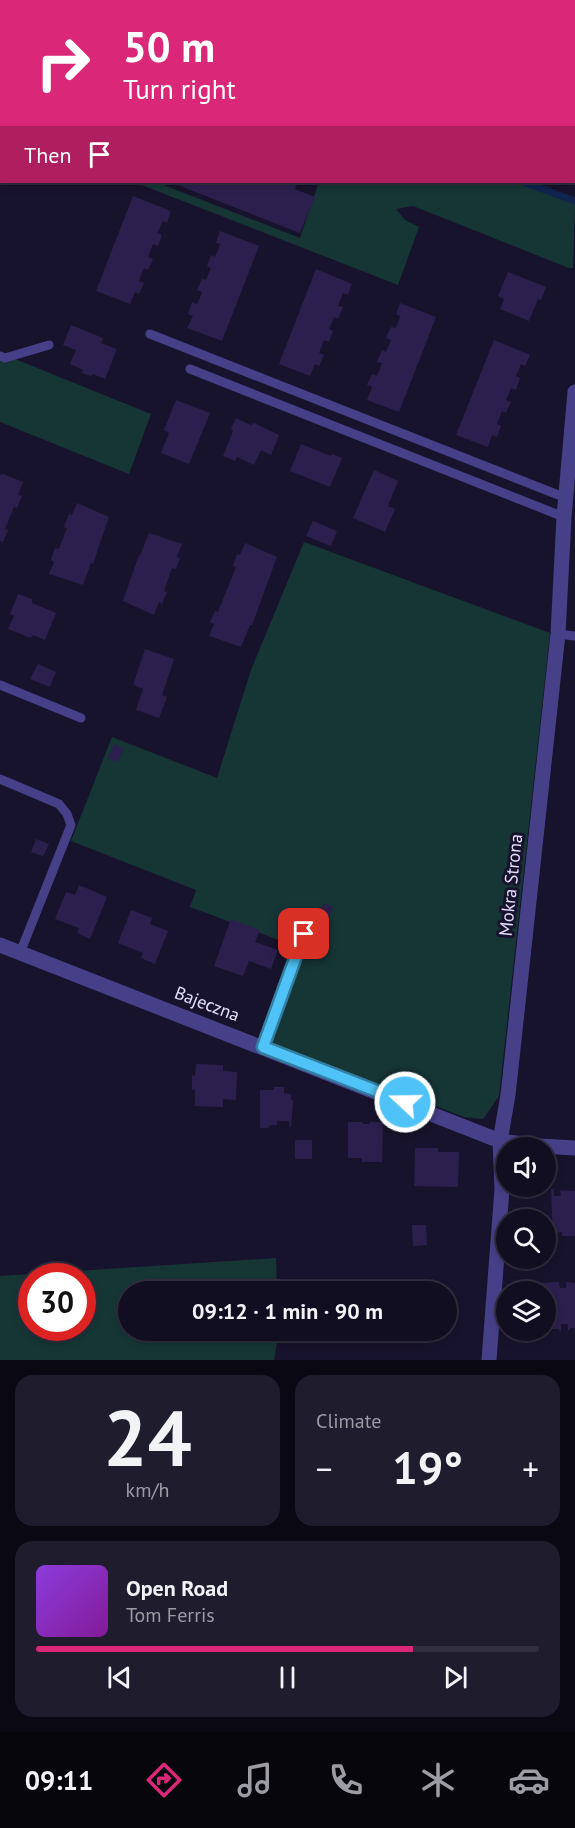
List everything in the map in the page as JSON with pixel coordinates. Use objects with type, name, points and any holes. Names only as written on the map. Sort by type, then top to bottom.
[{"type":"street","name":"Mokra Strona","points":[[501,1137],[508,1095],[558,634],[564,518],[575,392]]},
{"type":"street","name":"Bajeczna","points":[[0,945],[496,1139]]},
{"type":"street","name":"Bajeczna","points":[[556,1147],[575,1148]]},
{"type":"street","name":"Mokra Strona","points":[[489,1360],[501,1197]]},
{"type":"lane","points":[[150,334],[566,498]]},
{"type":"lane","points":[[0,356],[5,358],[49,345]]},
{"type":"lane","points":[[190,369],[564,518]]},
{"type":"lane","points":[[558,634],[575,636]]},
{"type":"lane","points":[[0,686],[81,718]]},
{"type":"lane","points":[[0,779],[59,804],[67,814],[71,825],[20,953]]},
{"type":"lane","points":[[263,1047],[304,934]]},
{"type":"green space","points":[[137,183],[159,183],[300,238],[319,183],[520,183],[575,204],[573,268],[413,206],[396,209],[405,220],[419,227],[398,285]]},
{"type":"green space","points":[[0,353],[151,414],[129,474],[0,422]]},
{"type":"green space","points":[[304,542],[550,633],[499,1096],[483,1119],[464,1117],[272,1043],[310,935],[298,931],[292,945],[190,907],[196,890],[71,841],[112,737],[217,778],[251,670]]},
{"type":"green space","points":[[276,1258],[277,1281],[118,1281],[118,1341],[277,1341],[274,1360],[0,1360],[0,1276],[18,1275],[18,1341],[96,1341],[96,1270]]},
{"type":"building","points":[[173,183],[298,183],[295,189],[315,197],[300,233]]},
{"type":"building","points":[[133,196],[171,211],[167,223],[163,221],[157,233],[162,235],[158,246],[153,244],[148,257],[153,259],[148,270],[144,268],[139,281],[144,283],[139,294],[135,292],[130,304],[96,291]]},
{"type":"building","points":[[220,231],[259,246],[222,341],[187,328],[193,316],[188,314],[192,302],[197,304],[200,298],[202,292],[197,290],[202,279],[206,280],[211,268],[207,266],[211,255],[215,257],[218,250],[220,244],[216,243]]},
{"type":"building","points":[[316,269],[352,284],[348,295],[343,293],[338,306],[343,307],[338,319],[334,317],[329,329],[333,331],[329,342],[324,340],[319,353],[324,355],[319,366],[315,364],[310,376],[279,364]]},
{"type":"building","points":[[508,272],[546,287],[529,321],[500,309],[504,299],[498,296]]},
{"type":"building","points":[[400,303],[436,317],[399,412],[367,400],[372,387],[367,385],[372,374],[377,376],[382,363],[377,362],[382,350],[386,352],[391,340],[386,338],[391,327],[396,328],[400,316],[396,314]]},
{"type":"building","points":[[71,325],[103,338],[101,343],[117,349],[105,379],[93,374],[91,376],[82,373],[83,370],[70,364],[76,350],[63,345]]},
{"type":"building","points":[[494,340],[530,355],[525,366],[521,364],[516,376],[520,378],[516,390],[511,388],[506,400],[511,402],[506,413],[502,411],[497,424],[501,426],[497,437],[492,435],[488,447],[456,435]]},
{"type":"building","points":[[176,400],[210,413],[189,464],[161,453],[169,433],[164,430]]},
{"type":"building","points":[[236,418],[251,425],[254,423],[279,435],[271,455],[261,450],[254,465],[237,457],[235,461],[223,456]]},
{"type":"building","points":[[301,444],[342,458],[330,487],[290,471]]},
{"type":"building","points":[[374,470],[398,481],[388,506],[395,509],[385,532],[353,518]]},
{"type":"building","points":[[3,474],[23,482],[18,495],[22,496],[17,508],[14,507],[5,529],[8,530],[3,542],[0,541],[0,475]]},
{"type":"building","points":[[77,503],[109,517],[93,564],[91,563],[83,585],[49,574],[54,562],[51,560],[55,548],[59,549],[67,528],[64,527],[69,514],[72,515]]},
{"type":"building","points":[[313,521],[337,531],[331,546],[306,536]]},
{"type":"building","points":[[149,533],[182,544],[177,557],[180,558],[176,569],[172,568],[164,591],[167,592],[162,604],[159,602],[154,615],[123,601]]},
{"type":"building","points":[[245,543],[277,557],[252,625],[241,647],[209,636],[214,624],[210,622],[215,611],[218,612],[236,567],[233,566],[237,554],[240,555]]},
{"type":"building","points":[[18,594],[56,613],[45,640],[33,635],[31,638],[8,629],[14,616],[10,614]]},
{"type":"building","points":[[145,649],[174,659],[162,695],[167,697],[159,718],[136,710],[143,689],[133,685]]},
{"type":"building","points":[[38,664],[56,672],[50,687],[30,679]]},
{"type":"building","points":[[114,744],[124,749],[118,762],[108,758]]},
{"type":"building","points":[[36,839],[49,844],[43,856],[31,852]]},
{"type":"building","points":[[79,885],[107,897],[90,939],[77,933],[79,928],[55,919],[66,892],[75,895]]},
{"type":"building","points":[[324,903],[333,907],[325,926],[316,922]]},
{"type":"building","points":[[131,910],[152,918],[150,924],[168,931],[155,964],[141,958],[143,953],[118,943]]},
{"type":"building","points":[[231,919],[260,930],[255,942],[278,950],[271,969],[249,961],[243,976],[214,966]]},
{"type":"building","points":[[196,1064],[223,1065],[223,1071],[237,1072],[236,1100],[223,1099],[223,1107],[195,1106],[192,1075],[195,1076]]},
{"type":"building","points":[[274,1087],[284,1087],[284,1093],[291,1094],[291,1100],[293,1100],[291,1127],[289,1121],[277,1121],[277,1125],[260,1128],[260,1090],[274,1090]]},
{"type":"building","points":[[348,1122],[370,1124],[370,1122],[383,1122],[382,1162],[362,1162],[362,1158],[348,1158]]},
{"type":"building","points":[[295,1140],[312,1140],[312,1159],[295,1159]]},
{"type":"building","points":[[415,1148],[438,1148],[438,1152],[459,1152],[458,1187],[414,1186]]},
{"type":"building","points":[[560,1190],[575,1191],[575,1236],[562,1236],[562,1232],[556,1233],[556,1209],[552,1209],[551,1197],[561,1196]]},
{"type":"building","points":[[412,1225],[426,1225],[427,1245],[413,1246]]},
{"type":"building","points":[[556,1282],[559,1282],[560,1288],[566,1288],[566,1282],[575,1283],[575,1328],[570,1328],[570,1330],[568,1330],[568,1324],[561,1324],[561,1331],[556,1329]]},
{"type":"waterway","points":[[526,183],[575,201]]},
{"type":"route","points":[[304,934],[263,1047],[405,1102]]}]
